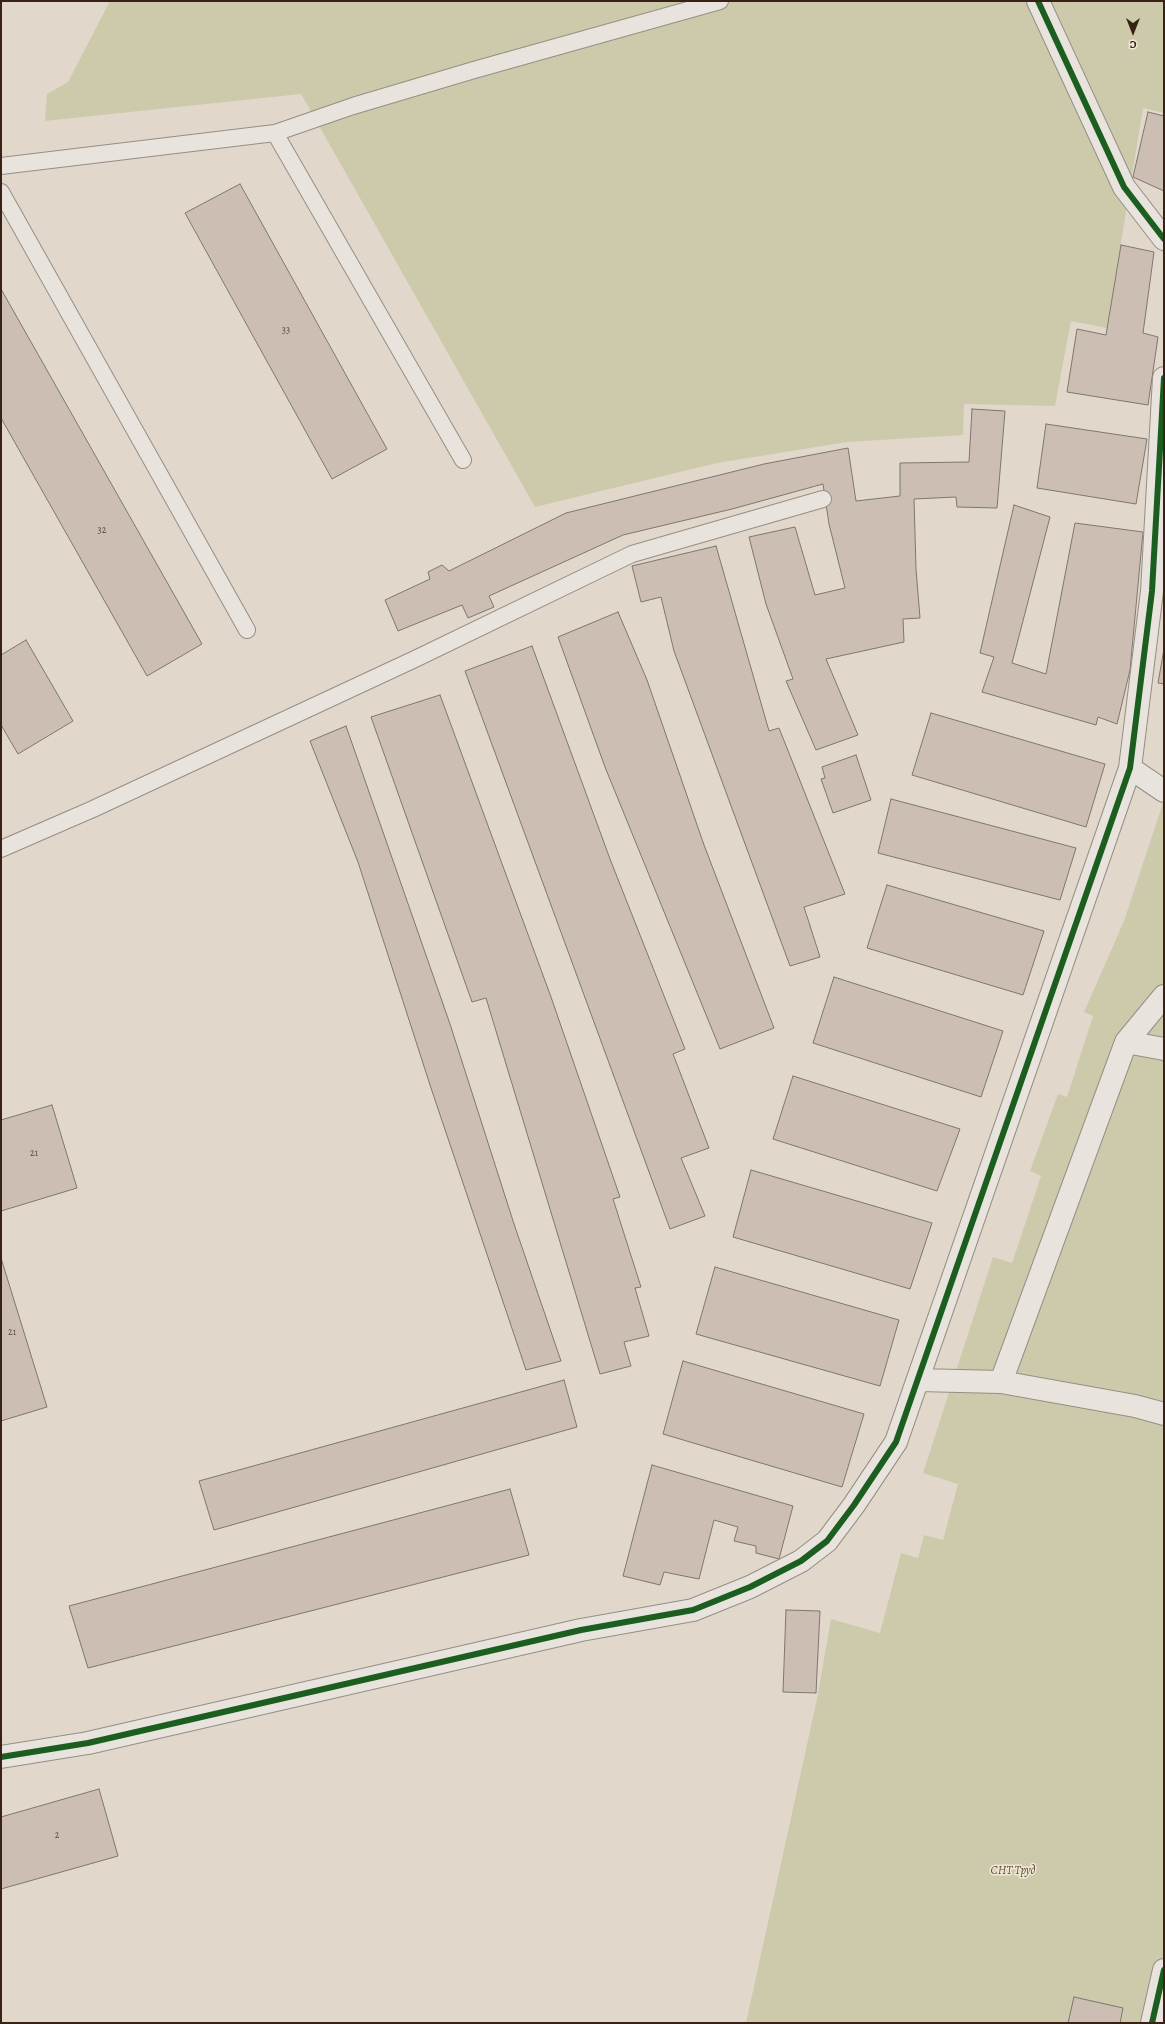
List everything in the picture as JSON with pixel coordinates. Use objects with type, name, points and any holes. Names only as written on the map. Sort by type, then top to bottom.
[{"type":"street","points":[[1038,1],[1124,187],[1164,239]]},
{"type":"street","points":[[1,1757],[88,1742],[581,1630],[693,1610],[750,1587],[800,1560],[827,1541],[854,1505],[896,1442],[1130,768],[1152,591],[1164,378]]},
{"type":"street","points":[[1130,768],[1164,791]]},
{"type":"street","points":[[1001,1382],[1126,1042],[1164,996]]},
{"type":"street","points":[[1126,1042],[1164,1049]]},
{"type":"street","points":[[918,1380],[1001,1382],[1135,1406],[1164,1414]]},
{"type":"street","points":[[1152,2023],[1164,1970]]},
{"type":"lane","points":[[1,166],[275,133],[353,106],[459,74],[720,1]]},
{"type":"lane","points":[[275,133],[463,460]]},
{"type":"lane","points":[[1,192],[246,630]]},
{"type":"lane","points":[[1,849],[93,809],[400,666],[632,554],[823,499]]},
{"type":"green space","points":[[110,1],[1164,1],[1164,113],[1143,108],[1107,328],[1071,321],[1055,406],[964,404],[963,435],[847,442],[717,463],[535,507],[301,94],[45,121],[47,94],[68,82]]},
{"type":"green space","name":"СНТ Труд","points":[[1164,800],[1164,2023],[746,2023],[817,1699],[831,1619],[880,1633],[901,1553],[918,1558],[924,1535],[943,1540],[958,1484],[923,1473],[993,1257],[1012,1263],[1041,1176],[1030,1171],[1058,1094],[1067,1097],[1093,1016],[1084,1012],[1124,921]]},
{"type":"building","points":[[1148,112],[1164,116],[1164,191],[1133,177]]},
{"type":"building","points":[[240,184],[387,449],[332,479],[185,213]]},
{"type":"building","points":[[1121,245],[1154,252],[1143,333],[1158,337],[1148,405],[1067,392],[1077,329],[1106,335]]},
{"type":"building","points":[[1,289],[202,644],[147,676],[1,418]]},
{"type":"building","points":[[972,409],[1005,411],[997,508],[957,507],[956,497],[914,499],[916,569],[920,618],[903,619],[904,642],[826,659],[858,735],[816,750],[786,681],[793,679],[766,604],[749,537],[795,527],[815,595],[845,588],[829,524],[823,484],[732,509],[623,535],[489,596],[494,607],[468,618],[462,605],[398,631],[385,600],[430,579],[428,572],[442,565],[449,571],[566,513],[764,464],[848,448],[856,501],[900,496],[900,463],[969,462]]},
{"type":"building","points":[[1046,424],[1147,439],[1136,504],[1037,488]]},
{"type":"building","points":[[1014,505],[1050,517],[1012,663],[1046,674],[1075,523],[1143,532],[1130,670],[1117,724],[1098,717],[1096,725],[982,692],[994,657],[980,653]]},
{"type":"building","points":[[716,546],[769,731],[779,728],[845,894],[804,907],[820,957],[790,966],[674,651],[661,597],[641,602],[632,566]]},
{"type":"building","points":[[618,612],[647,680],[704,845],[774,1028],[720,1049],[605,767],[558,637]]},
{"type":"building","points":[[26,640],[73,721],[18,754],[1,725],[1,655]]},
{"type":"building","points":[[532,646],[610,859],[685,1049],[673,1054],[709,1148],[681,1158],[705,1216],[670,1229],[465,671]]},
{"type":"building","points":[[1164,649],[1164,684],[1158,683]]},
{"type":"building","points":[[440,695],[551,997],[620,1197],[613,1199],[641,1287],[635,1288],[649,1336],[624,1342],[631,1366],[600,1374],[486,998],[472,1002],[371,717]]},
{"type":"building","points":[[931,713],[1105,764],[1086,827],[912,775]]},
{"type":"building","points":[[346,726],[450,1024],[514,1224],[561,1361],[526,1370],[431,1088],[358,862],[310,741]]},
{"type":"building","points":[[856,755],[871,800],[833,813],[821,779],[825,778],[822,767]]},
{"type":"building","points":[[891,799],[1076,848],[1060,900],[878,853]]},
{"type":"building","points":[[887,885],[1044,931],[1023,995],[867,948]]},
{"type":"building","points":[[834,977],[1003,1031],[981,1097],[813,1043]]},
{"type":"building","points":[[793,1076],[960,1129],[937,1191],[773,1139]]},
{"type":"building","points":[[52,1105],[77,1188],[1,1211],[1,1120]]},
{"type":"building","points":[[751,1170],[932,1223],[910,1289],[733,1237]]},
{"type":"building","points":[[1,1258],[47,1407],[1,1421]]},
{"type":"building","points":[[715,1267],[899,1320],[880,1386],[696,1334]]},
{"type":"building","points":[[683,1361],[864,1414],[842,1487],[663,1434]]},
{"type":"building","points":[[564,1380],[577,1427],[214,1530],[199,1481]]},
{"type":"building","points":[[652,1465],[793,1506],[779,1559],[756,1553],[756,1546],[734,1541],[738,1527],[714,1520],[699,1579],[664,1572],[660,1585],[623,1576]]},
{"type":"building","points":[[510,1489],[529,1555],[88,1668],[69,1606]]},
{"type":"building","points":[[786,1610],[820,1611],[816,1693],[783,1692]]},
{"type":"building","points":[[99,1789],[118,1856],[1,1889],[1,1817]]},
{"type":"building","points":[[1074,1997],[1123,2008],[1120,2023],[1068,2023]]},
{"type":"cycle path","points":[[1038,1],[1124,187],[1164,239]]},
{"type":"cycle path","points":[[1,1757],[88,1743],[581,1630],[693,1610],[750,1587],[801,1561],[827,1541],[854,1505],[896,1442],[1130,768],[1152,591],[1164,378]]},
{"type":"cycle path","points":[[1152,2023],[1164,1970]]}]
